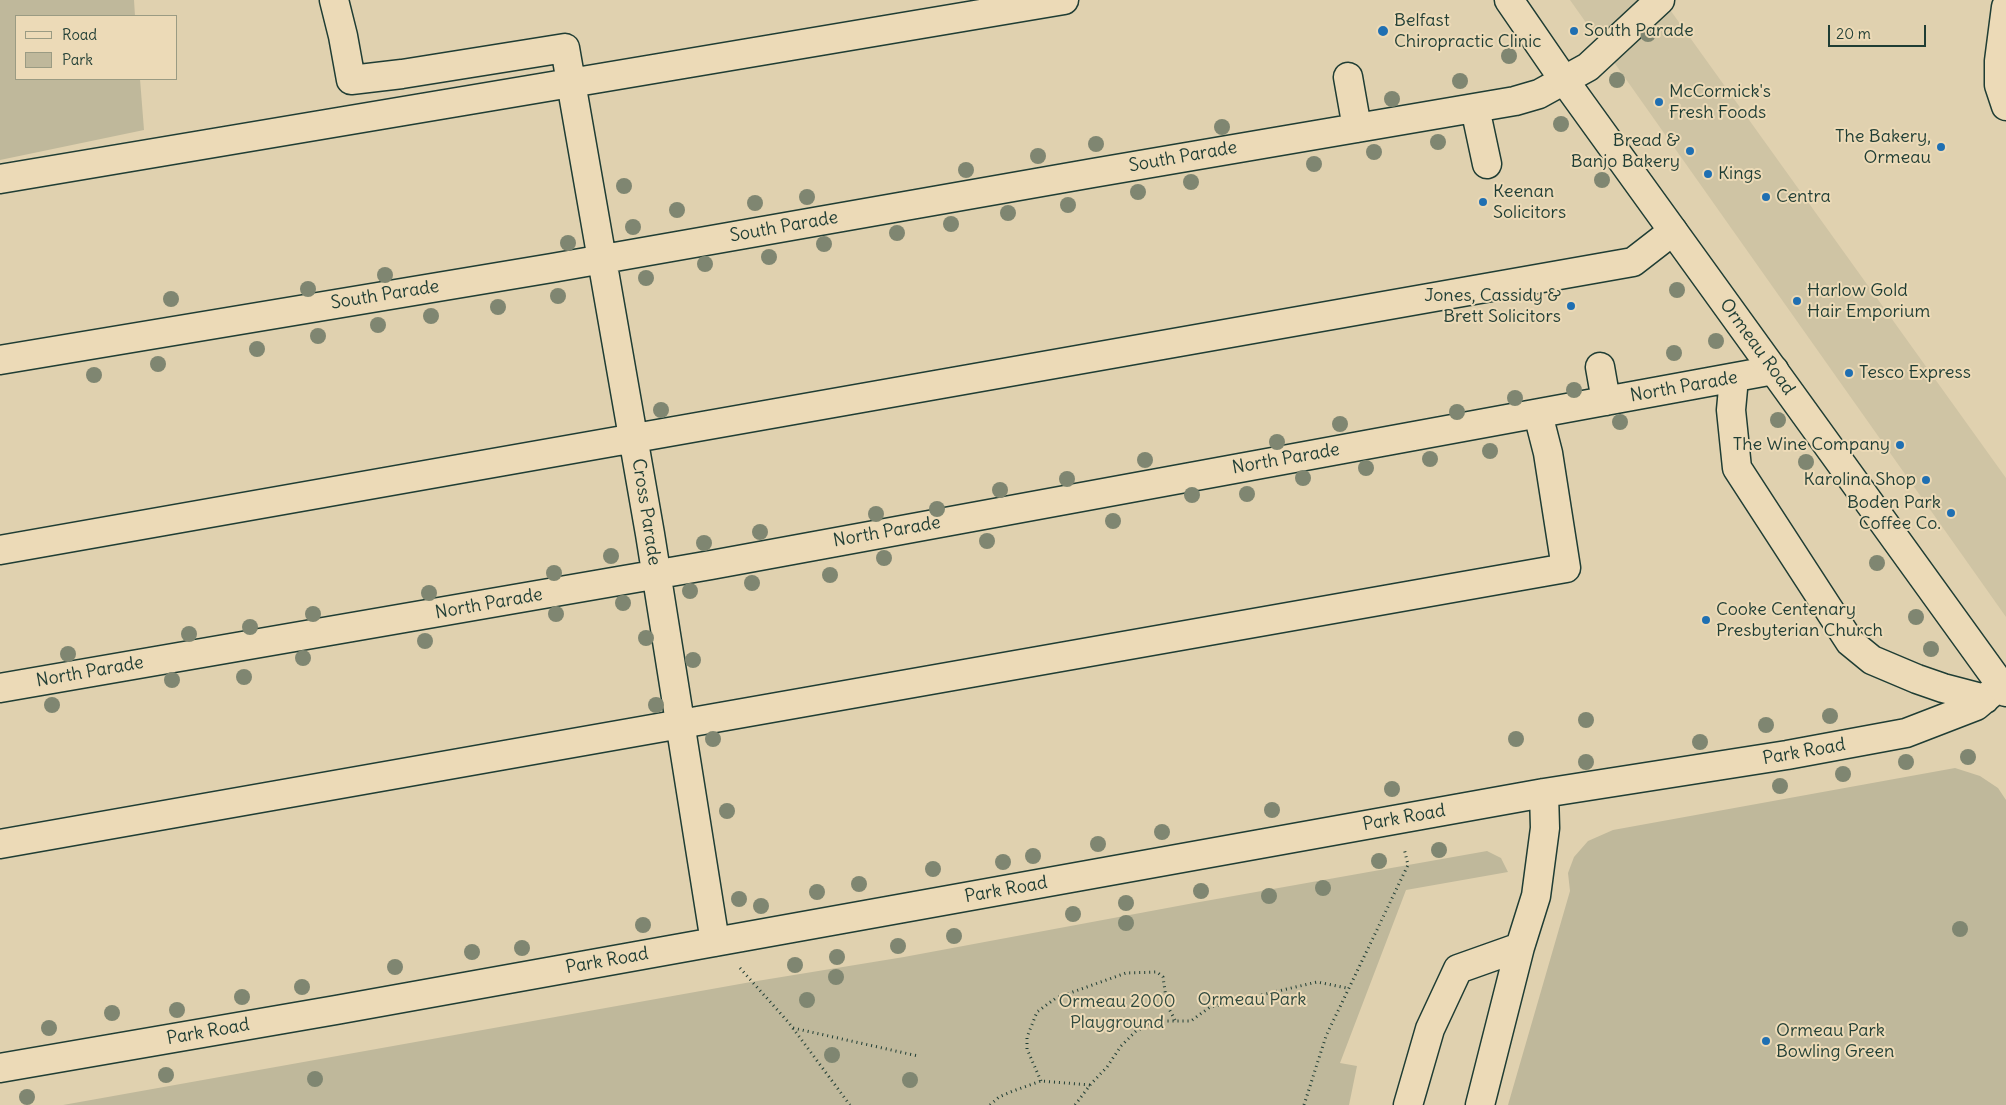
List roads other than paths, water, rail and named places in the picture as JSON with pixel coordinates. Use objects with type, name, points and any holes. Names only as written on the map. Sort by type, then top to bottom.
[{"type":"street","name":"Cross Parade","points":[[334,0],[351,80],[402,74],[565,48],[634,438],[715,942]]},
{"type":"street","points":[[0,179],[1064,0]]},
{"type":"street","name":"Ormeau Road","points":[[1509,0],[1564,80],[1774,370],[1998,692]]},
{"type":"street","name":"South Parade","points":[[0,360],[602,259],[1531,97],[1588,67],[1660,0]]},
{"type":"street","points":[[2006,7],[1999,61],[1999,85],[2006,106]]},
{"type":"street","points":[[1348,77],[1357,128]]},
{"type":"street","points":[[1475,108],[1487,164]]},
{"type":"street","points":[[0,550],[1633,262],[1673,231]]},
{"type":"street","points":[[1600,367],[1606,402]]},
{"type":"street","name":"North Parade","points":[[0,688],[656,575],[1774,370]]},
{"type":"street","points":[[1734,378],[1731,410],[1737,468],[1850,642],[1872,660],[1917,680],[1943,688],[1998,692]]},
{"type":"street","points":[[0,844],[1566,568],[1548,453],[1538,414]]},
{"type":"street","name":"Park Road","points":[[0,1068],[336,1010],[1544,793],[1787,756],[1906,733],[1976,706],[1998,692]]},
{"type":"street","points":[[1480,1105],[1520,947],[1536,896],[1545,828],[1544,793]]},
{"type":"street","points":[[1408,1105],[1430,1029],[1458,969],[1520,947]]},
{"type":"place","name":"Belfast Chiropractic Clinic","points":[[1383,31]]},
{"type":"place","name":"South Parade","points":[[1574,31]]},
{"type":"place","name":"McCormick's Fresh Foods","points":[[1659,102]]},
{"type":"place","name":"The Bakery, Ormeau","points":[[1941,147]]},
{"type":"place","name":"Bread & Banjo Bakery","points":[[1690,151]]},
{"type":"place","name":"Kings","points":[[1708,174]]},
{"type":"place","name":"Centra","points":[[1766,197]]},
{"type":"place","name":"Keenan Solicitors","points":[[1483,202]]},
{"type":"place","name":"Harlow Gold Hair Emporium","points":[[1797,301]]},
{"type":"place","name":"Jones, Cassidy & Brett Solicitors","points":[[1571,306]]},
{"type":"place","name":"Tesco Express","points":[[1849,373]]},
{"type":"place","name":"The Wine Company","points":[[1900,445]]},
{"type":"place","name":"Karolina Shop","points":[[1926,480]]},
{"type":"place","name":"Boden Park Coffee Co.","points":[[1951,513]]},
{"type":"place","name":"Cooke Centenary Presbyterian Church","points":[[1706,620]]},
{"type":"place","name":"Ormeau Park Bowling Green","points":[[1766,1041]]},
{"type":"park label","name":"Ormeau Park","points":[[1252,1000]]},
{"type":"park label","name":"Ormeau 2000 Playground","points":[[1117,1012]]}]
